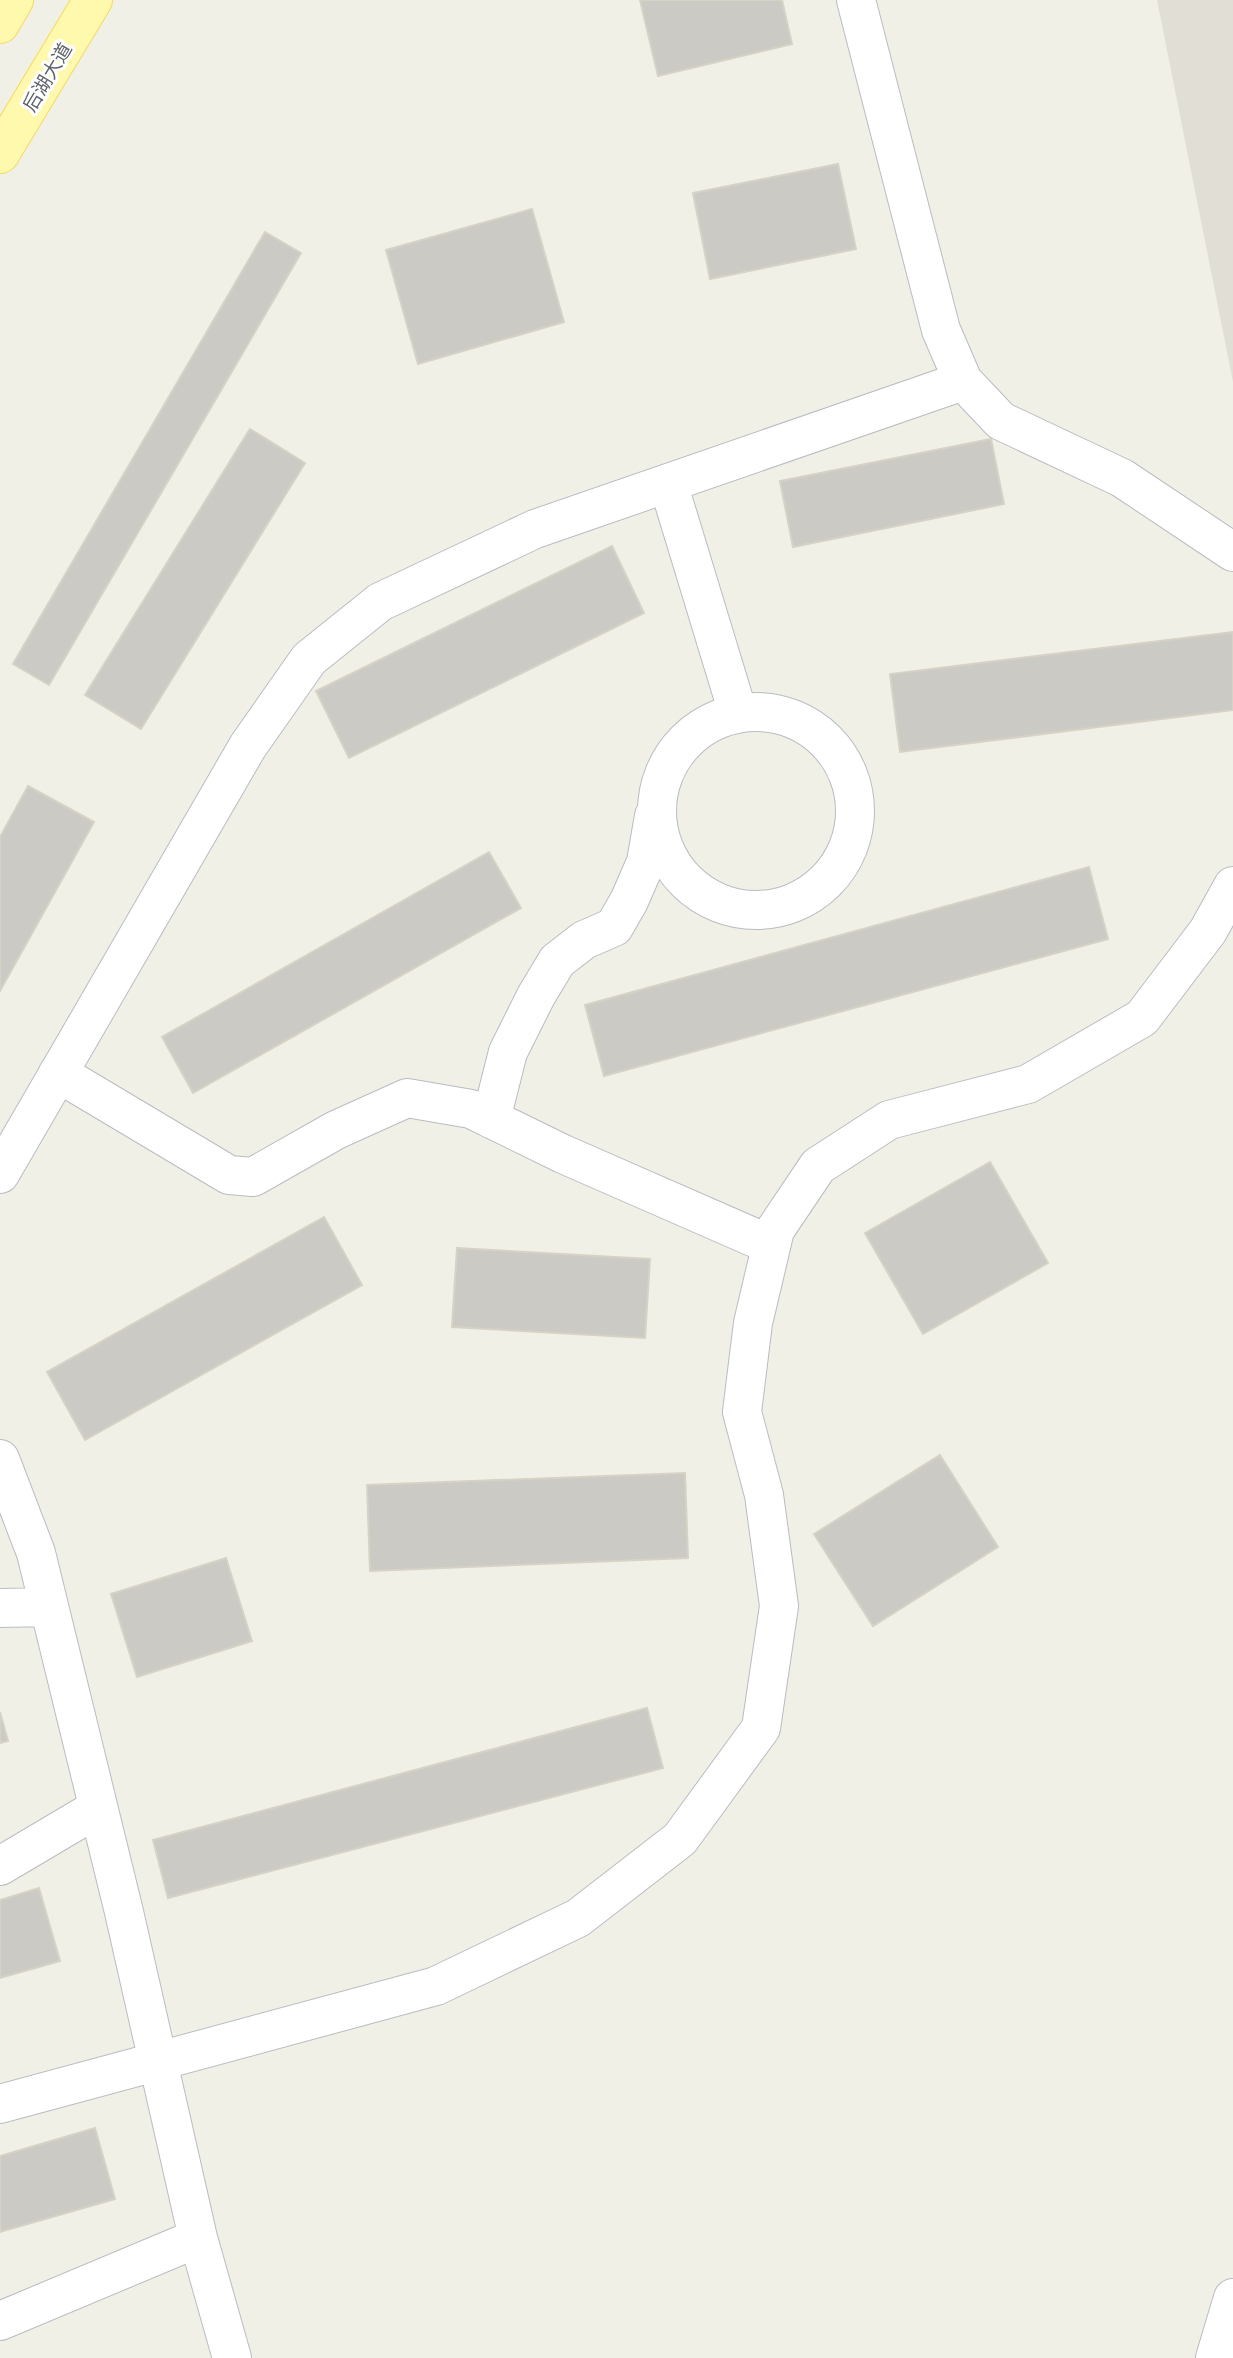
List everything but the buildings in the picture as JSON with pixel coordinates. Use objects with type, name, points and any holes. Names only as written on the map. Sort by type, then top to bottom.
[{"type":"main road","points":[[0,24],[14,0]]},
{"type":"main road","name":"后湖大道","points":[[0,154],[93,0]]},
{"type":"street","points":[[856,0],[941,330],[963,381],[1001,421],[1122,478],[1233,552]]},
{"type":"street","points":[[0,1174],[248,746],[309,659],[380,602],[536,529],[963,381]]},
{"type":"street","points":[[668,483],[738,713]]},
{"type":"street","points":[[491,1119],[508,1052],[536,996],[557,961],[584,940],[614,927],[646,862],[657,804],[664,772],[682,745],[708,724],[738,713],[771,712],[802,722],[828,741],[847,767],[856,799],[855,832],[842,863],[820,888],[790,905],[758,911],[725,906],[695,890],[673,866],[660,836],[657,804]]},
{"type":"street","points":[[0,2104],[436,1986],[578,1918],[680,1839],[761,1728],[779,1606],[764,1495],[742,1412],[753,1323],[775,1230],[818,1166],[890,1120],[1028,1084],[1142,1018],[1208,931],[1233,886]]},
{"type":"street","points":[[58,1073],[229,1175],[253,1177],[336,1130],[407,1098],[471,1109],[563,1154],[771,1245]]},
{"type":"street","points":[[0,1459],[36,1553],[198,2238],[232,2358]]},
{"type":"street","points":[[0,1608],[49,1607]]},
{"type":"street","points":[[0,1866],[98,1808]]},
{"type":"street","points":[[0,2321],[198,2238]]},
{"type":"street","points":[[1215,2358],[1233,2298]]},
{"type":"shaded area","points":[[1157,0],[1233,0],[1233,382]]}]
